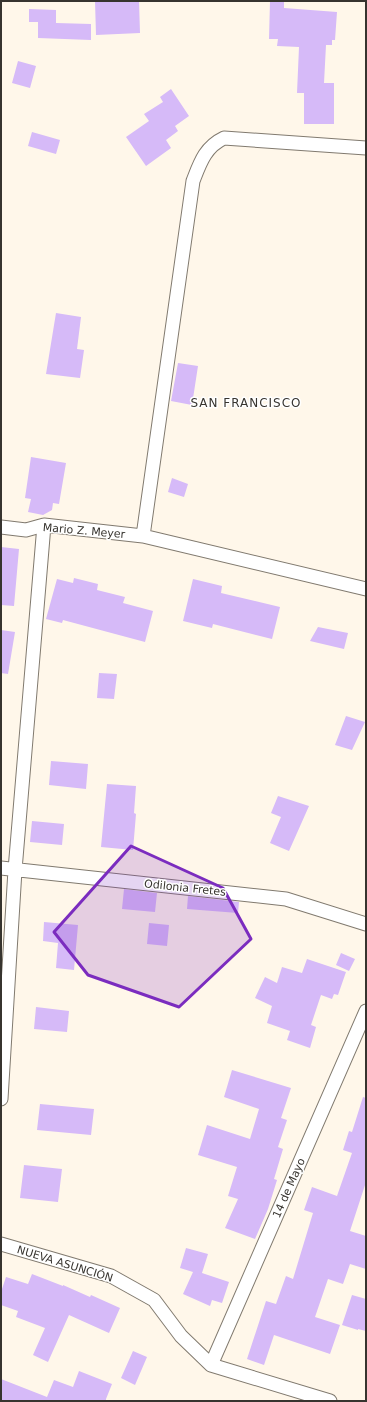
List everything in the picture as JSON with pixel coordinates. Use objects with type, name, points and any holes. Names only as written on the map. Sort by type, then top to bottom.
[{"type":"street","points":[[143,536],[193,181],[204,157],[215,142],[224,138],[366,148]]},
{"type":"street","points":[[1,1099],[15,870],[44,526]]},
{"type":"street","name":"Mario Z. Meyer","points":[[1,527],[26,530],[44,526],[143,536],[366,589]]},
{"type":"street","name":"Odilonia Fretes","points":[[1,868],[286,899],[366,924]]},
{"type":"street","name":"14 de Mayo","points":[[211,1365],[366,1011]]},
{"type":"street","name":"NUEVA ASUNCIÓN","points":[[1,1244],[111,1276],[154,1300],[180,1336],[211,1365],[330,1401]]},
{"type":"highlighted area","points":[[131,846],[223,888],[251,939],[179,1007],[88,975],[54,932]]},
{"type":"building","points":[[95,1],[139,1],[140,33],[96,35]]},
{"type":"building","points":[[270,1],[284,1],[284,8],[337,12],[335,40],[332,40],[332,45],[326,45],[324,83],[334,83],[334,124],[304,124],[304,93],[297,93],[299,47],[277,46],[278,39],[269,39]]},
{"type":"building","points":[[29,9],[56,10],[56,23],[91,24],[91,40],[38,38],[38,22],[29,22]]},
{"type":"building","points":[[18,61],[36,66],[30,88],[12,83]]},
{"type":"building","points":[[171,89],[189,116],[175,126],[178,131],[166,140],[171,148],[146,166],[126,137],[149,121],[144,114],[163,102],[160,97]]},
{"type":"building","points":[[32,132],[60,140],[56,154],[28,146]]},
{"type":"building","points":[[56,313],[81,317],[77,349],[84,350],[80,378],[46,374]]},
{"type":"building","points":[[178,363],[198,366],[192,405],[171,401]]},
{"type":"building","points":[[31,457],[66,463],[59,504],[53,503],[52,510],[43,515],[28,512],[31,499],[25,498]]},
{"type":"building","points":[[172,478],[188,484],[184,497],[168,492]]},
{"type":"building","points":[[1,547],[19,549],[14,606],[1,605]]},
{"type":"building","points":[[74,578],[98,584],[97,590],[125,597],[123,603],[153,611],[145,642],[63,620],[62,623],[46,619],[57,579],[73,583]]},
{"type":"building","points":[[193,579],[222,586],[221,593],[280,607],[272,639],[213,624],[212,628],[183,621]]},
{"type":"building","points":[[318,627],[348,633],[344,649],[310,641]]},
{"type":"building","points":[[1,630],[15,632],[8,674],[1,673]]},
{"type":"building","points":[[99,673],[117,674],[114,699],[97,698]]},
{"type":"building","points":[[346,716],[365,722],[352,750],[335,745]]},
{"type":"building","points":[[51,761],[88,764],[86,789],[49,785]]},
{"type":"building","points":[[107,784],[136,786],[134,813],[136,814],[133,850],[101,847]]},
{"type":"building","points":[[278,796],[309,806],[289,851],[270,843],[281,817],[271,813]]},
{"type":"building","points":[[32,821],[64,824],[62,845],[30,842]]},
{"type":"building","points":[[124,889],[157,893],[155,912],[122,909]]},
{"type":"building","points":[[188,896],[239,902],[238,913],[187,909]]},
{"type":"building","points":[[44,922],[78,925],[74,970],[56,968],[58,943],[43,941]]},
{"type":"building","points":[[149,923],[169,925],[167,946],[147,944]]},
{"type":"building","points":[[341,953],[355,959],[349,971],[336,965]]},
{"type":"building","points":[[307,959],[346,972],[338,995],[334,994],[332,999],[321,995],[311,1025],[316,1027],[310,1048],[287,1040],[290,1031],[267,1023],[272,1006],[255,998],[265,977],[277,983],[282,967],[302,973]]},
{"type":"building","points":[[36,1007],[69,1011],[67,1032],[34,1029]]},
{"type":"building","points":[[232,1070],[291,1088],[281,1118],[287,1120],[278,1147],[283,1149],[274,1179],[277,1180],[268,1209],[255,1239],[225,1228],[238,1199],[228,1196],[237,1167],[198,1155],[207,1125],[250,1139],[259,1109],[224,1097]]},
{"type":"building","points":[[363,1097],[366,1098],[366,1182],[350,1231],[366,1236],[366,1269],[350,1264],[343,1284],[328,1279],[315,1317],[340,1325],[330,1354],[274,1335],[264,1365],[247,1359],[266,1301],[276,1304],[286,1276],[293,1279],[313,1213],[304,1210],[312,1187],[337,1196],[352,1153],[343,1150],[349,1131],[352,1132]]},
{"type":"building","points":[[40,1104],[94,1109],[91,1135],[37,1130]]},
{"type":"building","points":[[24,1165],[62,1169],[58,1202],[20,1198]]},
{"type":"building","points":[[186,1248],[208,1254],[202,1273],[229,1282],[222,1303],[212,1300],[210,1306],[183,1294],[193,1272],[180,1268]]},
{"type":"building","points":[[32,1274],[63,1285],[90,1297],[91,1295],[120,1308],[109,1333],[69,1315],[48,1362],[33,1355],[45,1328],[16,1317],[18,1311],[1,1305],[1,1292],[6,1277],[28,1284]]},
{"type":"building","points":[[352,1295],[366,1299],[366,1331],[342,1325]]},
{"type":"building","points":[[133,1351],[147,1357],[135,1385],[121,1378]]},
{"type":"building","points":[[79,1371],[112,1384],[106,1401],[1,1401],[1,1379],[47,1397],[54,1380],[73,1387]]},
{"type":"district","name":"SAN FRANCISCO","points":[[246,403]]}]
